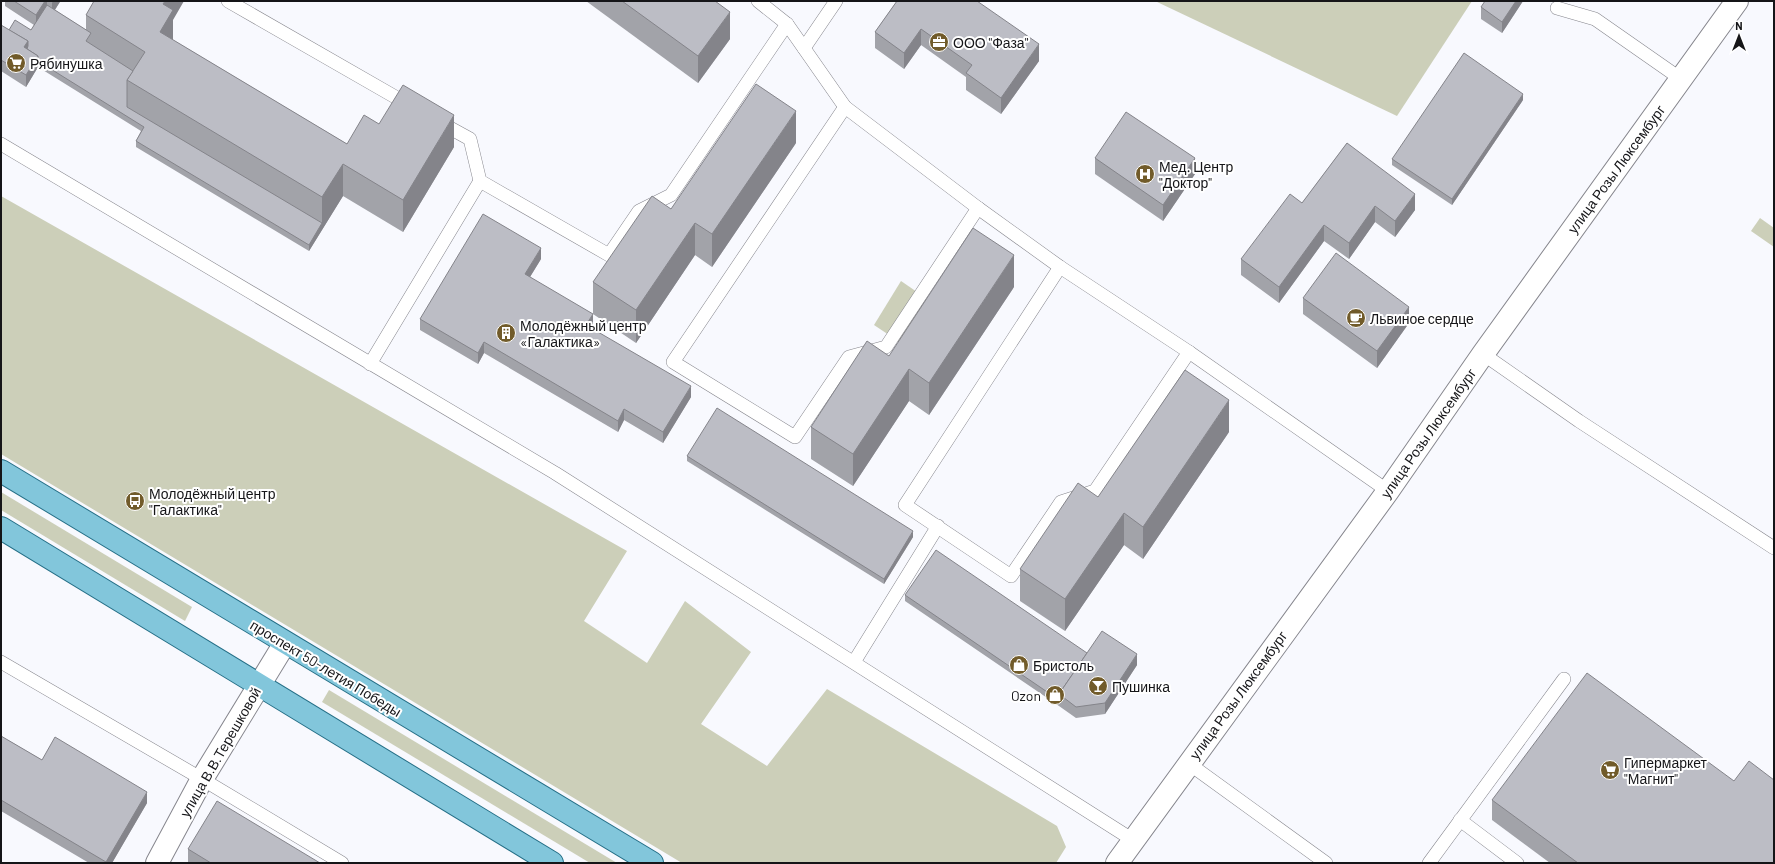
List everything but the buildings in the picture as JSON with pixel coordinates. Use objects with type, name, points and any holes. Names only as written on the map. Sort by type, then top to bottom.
[{"type":"main road","name":"проспект 50-летия Победы","points":[[1,471],[652,863]]},
{"type":"main road","points":[[1,528],[260,684],[552,863]]},
{"type":"street","name":"улица Розы Люксембург","points":[[1117,863],[1388,491],[1483,354],[1737,1]]},
{"type":"street","name":"улица В.В.Терешковой","points":[[157,863],[202,779],[285,643]]},
{"type":"lane","points":[[758,1],[787,24],[845,107],[978,208],[1060,267],[1189,352],[1388,491]]},
{"type":"lane","points":[[804,48],[836,1]]},
{"type":"lane","points":[[235,2],[470,139],[480,181],[370,364]]},
{"type":"lane","points":[[1557,8],[1594,19],[1681,79]]},
{"type":"lane","points":[[480,181],[608,255],[639,211],[671,195],[787,24]]},
{"type":"lane","points":[[845,107],[673,362],[795,437],[849,356],[886,347],[978,208]]},
{"type":"lane","points":[[1,144],[555,473],[1133,840]]},
{"type":"lane","points":[[1060,267],[905,505],[1011,576],[1061,502],[1095,491],[1189,352]]},
{"type":"lane","points":[[1483,354],[1579,421],[1774,548]]},
{"type":"lane","points":[[854,662],[938,526]]},
{"type":"lane","points":[[1,662],[202,779],[342,863]]},
{"type":"lane","points":[[1429,863],[1564,680]]},
{"type":"lane","points":[[1188,764],[1326,863]]},
{"type":"lane","points":[[1460,820],[1518,863]]},
{"type":"green space","points":[[1155,1],[1472,1],[1397,116]]},
{"type":"green space","points":[[1,196],[627,551],[584,621],[647,663],[685,601],[751,652],[701,724],[767,766],[827,689],[1057,826],[1066,847],[1056,863],[682,863],[1,454]]},
{"type":"green space","points":[[1760,218],[1774,228],[1774,247],[1751,231]]},
{"type":"green space","points":[[901,281],[933,303],[904,345],[874,325]]},
{"type":"green space","points":[[1,492],[192,607],[185,621],[1,510]]},
{"type":"green space","points":[[329,690],[617,863],[590,863],[322,702]]},
{"type":"place","name":"ООО \"Фаза\"","points":[[939,42]]},
{"type":"place","name":"Рябинушка","points":[[16,63]]},
{"type":"place","name":"Мед. Центр \"Доктор\"","points":[[1145,174]]},
{"type":"place","name":"Львиное сердце","points":[[1356,318]]},
{"type":"place","name":"Молодёжный центр «Галактика»","points":[[506,333]]},
{"type":"place","name":"Молодёжный центр \"Галактика\"","points":[[135,501]]},
{"type":"place","name":"Бристоль","points":[[1019,665]]},
{"type":"place","name":"Пушинка","points":[[1098,686]]},
{"type":"place","name":"Ozon","points":[[1055,695]]},
{"type":"place","name":"Гипермаркет \"Магнит\"","points":[[1610,770]]}]
